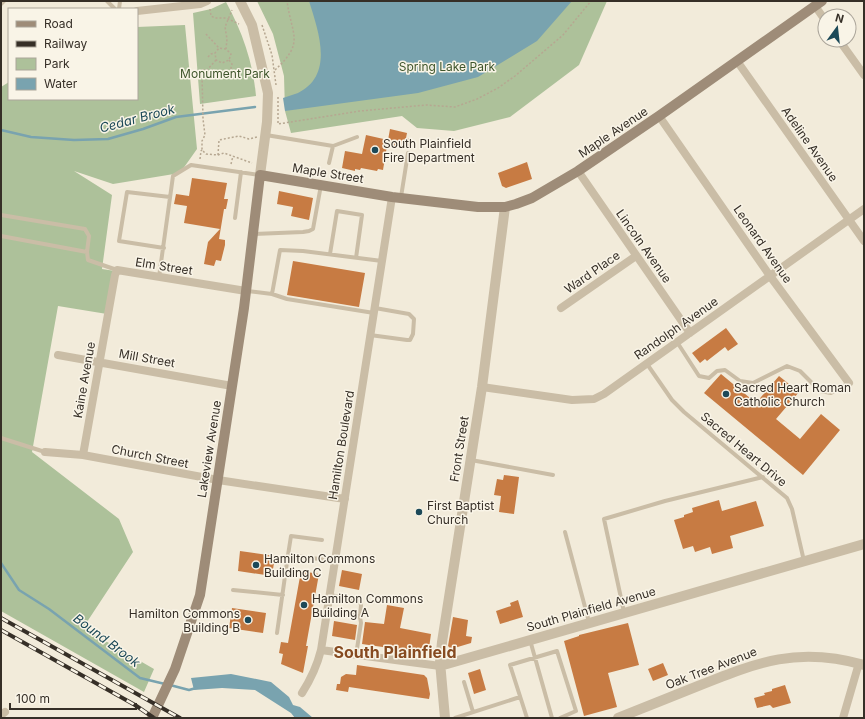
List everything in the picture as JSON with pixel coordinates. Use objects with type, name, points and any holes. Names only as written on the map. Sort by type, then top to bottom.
[{"type":"main road","name":"Maple Avenue","points":[[396,197],[478,207],[505,207],[532,198],[578,171],[659,116],[818,3]]},
{"type":"main road","name":"Maple Street","points":[[260,175],[396,197]]},
{"type":"main road","name":"Lakeview Avenue","points":[[152,718],[174,669],[200,595],[246,291],[260,175]]},
{"type":"street","points":[[240,1],[252,25],[268,93],[261,136],[260,175]]},
{"type":"street","points":[[138,11],[200,4],[208,5]]},
{"type":"street","points":[[845,48],[864,75]]},
{"type":"street","name":"Adeline Avenue","points":[[737,61],[864,240]]},
{"type":"street","name":"Leonard Avenue","points":[[659,116],[770,276],[849,384]]},
{"type":"street","name":"Lincoln Avenue","points":[[578,171],[690,333]]},
{"type":"street","name":"Hamilton Boulevard","points":[[302,693],[311,678],[321,650],[382,261],[396,197]]},
{"type":"street","name":"Front Street","points":[[445,718],[440,666],[442,642],[482,387],[505,207]]},
{"type":"street","name":"Randolph Avenue","points":[[482,387],[572,400],[594,399],[604,394],[647,364],[864,209]]},
{"type":"street","name":"Ward Place","points":[[561,308],[636,256]]},
{"type":"street","name":"Elm Street","points":[[109,309],[117,270],[246,291]]},
{"type":"street","name":"Kaine Avenue","points":[[83,455],[109,309]]},
{"type":"street","name":"Mill Street","points":[[58,355],[232,386]]},
{"type":"street","name":"Church Street","points":[[45,452],[83,455],[218,480],[345,499]]},
{"type":"street","name":"South Plainfield Avenue","points":[[321,650],[440,666],[864,544]]},
{"type":"street","name":"Oak Tree Avenue","points":[[618,718],[760,662],[781,658],[812,656],[834,658],[861,664]]},
{"type":"street","points":[[843,718],[861,664]]},
{"type":"lane","points":[[1,4],[4,1]]},
{"type":"lane","points":[[261,136],[333,146],[357,137]]},
{"type":"lane","points":[[329,163],[333,146]]},
{"type":"lane","points":[[396,197],[408,153]]},
{"type":"lane","points":[[160,277],[173,176],[191,165],[260,175]]},
{"type":"lane","points":[[235,218],[241,172]]},
{"type":"lane","points":[[253,234],[303,232],[313,229],[321,185]]},
{"type":"lane","points":[[164,248],[119,241],[127,192],[170,197]]},
{"type":"lane","points":[[330,254],[337,211],[362,215],[356,258]]},
{"type":"lane","points":[[1,215],[85,230],[90,236],[87,252],[88,260],[117,270]]},
{"type":"lane","points":[[1,236],[87,252]]},
{"type":"lane","points":[[272,294],[280,250],[303,251],[382,261]]},
{"type":"lane","points":[[246,291],[272,294],[287,299],[374,311],[409,314],[414,319],[414,334],[410,340],[370,335]]},
{"type":"lane","points":[[677,342],[699,376],[709,378],[717,371],[725,370],[740,381],[753,383],[787,366],[800,371],[820,391],[831,393],[849,384]]},
{"type":"lane","name":"Sacred Heart Drive","points":[[647,364],[672,400],[684,412],[787,498],[792,509],[805,561]]},
{"type":"lane","points":[[1,438],[45,452]]},
{"type":"lane","points":[[470,460],[553,475]]},
{"type":"lane","points":[[624,613],[604,519],[665,501],[762,477]]},
{"type":"lane","points":[[565,532],[589,623]]},
{"type":"lane","points":[[277,633],[290,536],[322,540]]},
{"type":"lane","points":[[288,555],[335,561]]},
{"type":"lane","points":[[234,590],[283,595]]},
{"type":"lane","points":[[330,595],[360,602],[360,623],[356,655]]},
{"type":"lane","points":[[327,612],[360,617]]},
{"type":"lane","points":[[530,640],[552,718]]},
{"type":"lane","points":[[527,718],[510,665],[557,651],[576,712],[560,718]]},
{"type":"lane","points":[[464,682],[473,712]]},
{"type":"lane","points":[[455,718],[520,697]]},
{"type":"path","points":[[275,70],[287,59],[293,49],[295,38],[287,1]]},
{"type":"path","points":[[278,124],[360,111],[426,105],[455,107],[498,88],[515,76],[563,35],[591,1]]},
{"type":"path","points":[[208,5],[211,16],[215,18],[226,18],[239,24]]},
{"type":"path","points":[[230,72],[232,64],[229,60],[230,54],[226,48],[227,39],[225,27],[232,10]]},
{"type":"path","points":[[206,34],[219,48],[226,48]]},
{"type":"path","points":[[208,57],[215,53],[219,48]]},
{"type":"path","points":[[215,53],[216,60]]},
{"type":"path","points":[[216,60],[222,63],[229,60]]},
{"type":"path","points":[[200,159],[202,141],[205,135],[202,108],[203,70],[207,70],[216,60]]},
{"type":"path","points":[[218,155],[219,140],[238,136],[248,139],[261,136]]},
{"type":"path","points":[[202,150],[206,154],[218,155],[224,153],[252,163]]},
{"type":"path","points":[[232,164],[233,156]]},
{"type":"green space","name":"Spring Lake Park","points":[[257,1],[607,1],[579,65],[510,117],[454,131],[417,128],[402,116],[291,133],[285,111],[284,76],[273,34]]},
{"type":"green space","name":"Monument Park","points":[[226,2],[246,47],[255,83],[256,96],[200,104],[193,13],[211,9]]},
{"type":"green space","points":[[185,25],[197,149],[180,173],[113,184],[74,171],[112,195],[102,269],[115,271],[107,314],[58,306],[32,452],[119,519],[133,552],[83,628],[154,669],[144,692],[1,611],[1,87],[8,83],[8,100],[138,100],[138,27]]},
{"type":"water","points":[[309,1],[572,1],[537,41],[478,77],[418,93],[285,111],[283,98],[298,93],[309,85],[317,75],[320,64],[321,51],[319,38]]},
{"type":"water","points":[[231,674],[271,682],[289,697],[293,705],[300,707],[313,718],[295,718],[291,713],[255,690],[222,688],[194,690],[191,678]]},
{"type":"building","name":"South Plainfield Fire Department","points":[[390,129],[407,133],[406,138],[412,139],[411,147],[405,146],[404,149],[387,146],[383,170],[378,169],[377,171],[361,168],[360,170],[355,169],[355,171],[342,168],[345,151],[362,154],[366,135],[388,140]]},
{"type":"building","points":[[527,162],[532,179],[506,188],[502,186],[498,173]]},
{"type":"building","points":[[192,178],[227,183],[224,199],[228,199],[226,209],[224,209],[219,239],[225,240],[225,245],[221,261],[216,260],[214,266],[204,264],[208,242],[220,229],[184,223],[187,206],[174,204],[176,194],[189,196]]},
{"type":"building","points":[[279,191],[313,198],[309,220],[291,216],[293,207],[277,204]]},
{"type":"building","points":[[293,261],[365,273],[359,307],[287,295]]},
{"type":"building","points":[[726,328],[738,344],[728,351],[725,347],[707,361],[705,359],[700,363],[692,353]]},
{"type":"building","points":[[721,374],[756,403],[779,376],[799,392],[776,419],[800,439],[821,414],[840,430],[803,475],[704,393]]},
{"type":"building","points":[[504,475],[519,477],[514,514],[499,512],[501,496],[494,495],[497,479],[503,480]]},
{"type":"building","points":[[719,500],[722,511],[756,501],[764,526],[730,536],[733,548],[712,554],[710,547],[695,552],[693,546],[683,549],[674,520],[693,512],[692,508]]},
{"type":"building","name":"Hamilton Commons Building C","points":[[240,551],[275,556],[272,576],[238,571]]},
{"type":"building","points":[[342,570],[362,574],[359,590],[339,586]]},
{"type":"building","name":"Hamilton Commons Building A","points":[[301,571],[319,574],[306,646],[308,646],[303,673],[281,664],[283,654],[279,653],[281,642],[288,643]]},
{"type":"building","points":[[518,600],[523,617],[500,624],[496,611],[511,606],[510,603]]},
{"type":"building","points":[[387,605],[404,608],[400,628],[431,634],[429,648],[425,647],[424,653],[362,644],[365,622],[384,624]]},
{"type":"building","name":"Hamilton Commons Building B","points":[[232,608],[266,613],[263,633],[229,628]]},
{"type":"building","points":[[453,617],[468,620],[466,636],[472,637],[471,643],[451,649],[448,646]]},
{"type":"building","points":[[334,621],[357,625],[355,640],[332,636]]},
{"type":"building","points":[[628,623],[639,665],[608,673],[617,707],[584,716],[564,641],[579,635]]},
{"type":"building","points":[[663,663],[668,675],[653,681],[648,669]]},
{"type":"building","points":[[357,665],[424,675],[427,678],[430,694],[429,699],[349,687],[348,692],[336,690],[337,684],[340,684],[341,677],[346,674],[356,675]]},
{"type":"building","points":[[480,669],[486,690],[474,694],[468,673]]},
{"type":"building","points":[[785,685],[791,703],[773,708],[770,705],[757,708],[754,698],[765,695],[764,693],[772,691],[772,689]]},
{"type":"waterway","name":"Cedar Brook","points":[[1,130],[31,137],[74,140],[108,139],[143,129],[176,117],[255,107]]},
{"type":"waterway","name":"Bound Brook","points":[[1,563],[19,590],[49,609],[140,678],[165,684]]},
{"type":"waterway","name":"Bound Brook","points":[[170,685],[189,690],[196,688]]},
{"type":"railway","points":[[1,618],[180,718]]},
{"type":"railway","points":[[1,630],[135,705],[154,718]]},
{"type":"place","name":"South Plainfield Fire Department","points":[[375,150]]},
{"type":"place","name":"Sacred Heart Roman Catholic Church","points":[[726,394]]},
{"type":"place","name":"First Baptist Church","points":[[419,512]]},
{"type":"place","name":"Hamilton Commons Building C","points":[[256,565]]},
{"type":"place","name":"Hamilton Commons Building A","points":[[304,605]]},
{"type":"place","name":"Hamilton Commons Building B","points":[[248,620]]},
{"type":"district","name":"South Plainfield","points":[[395,652]]}]
